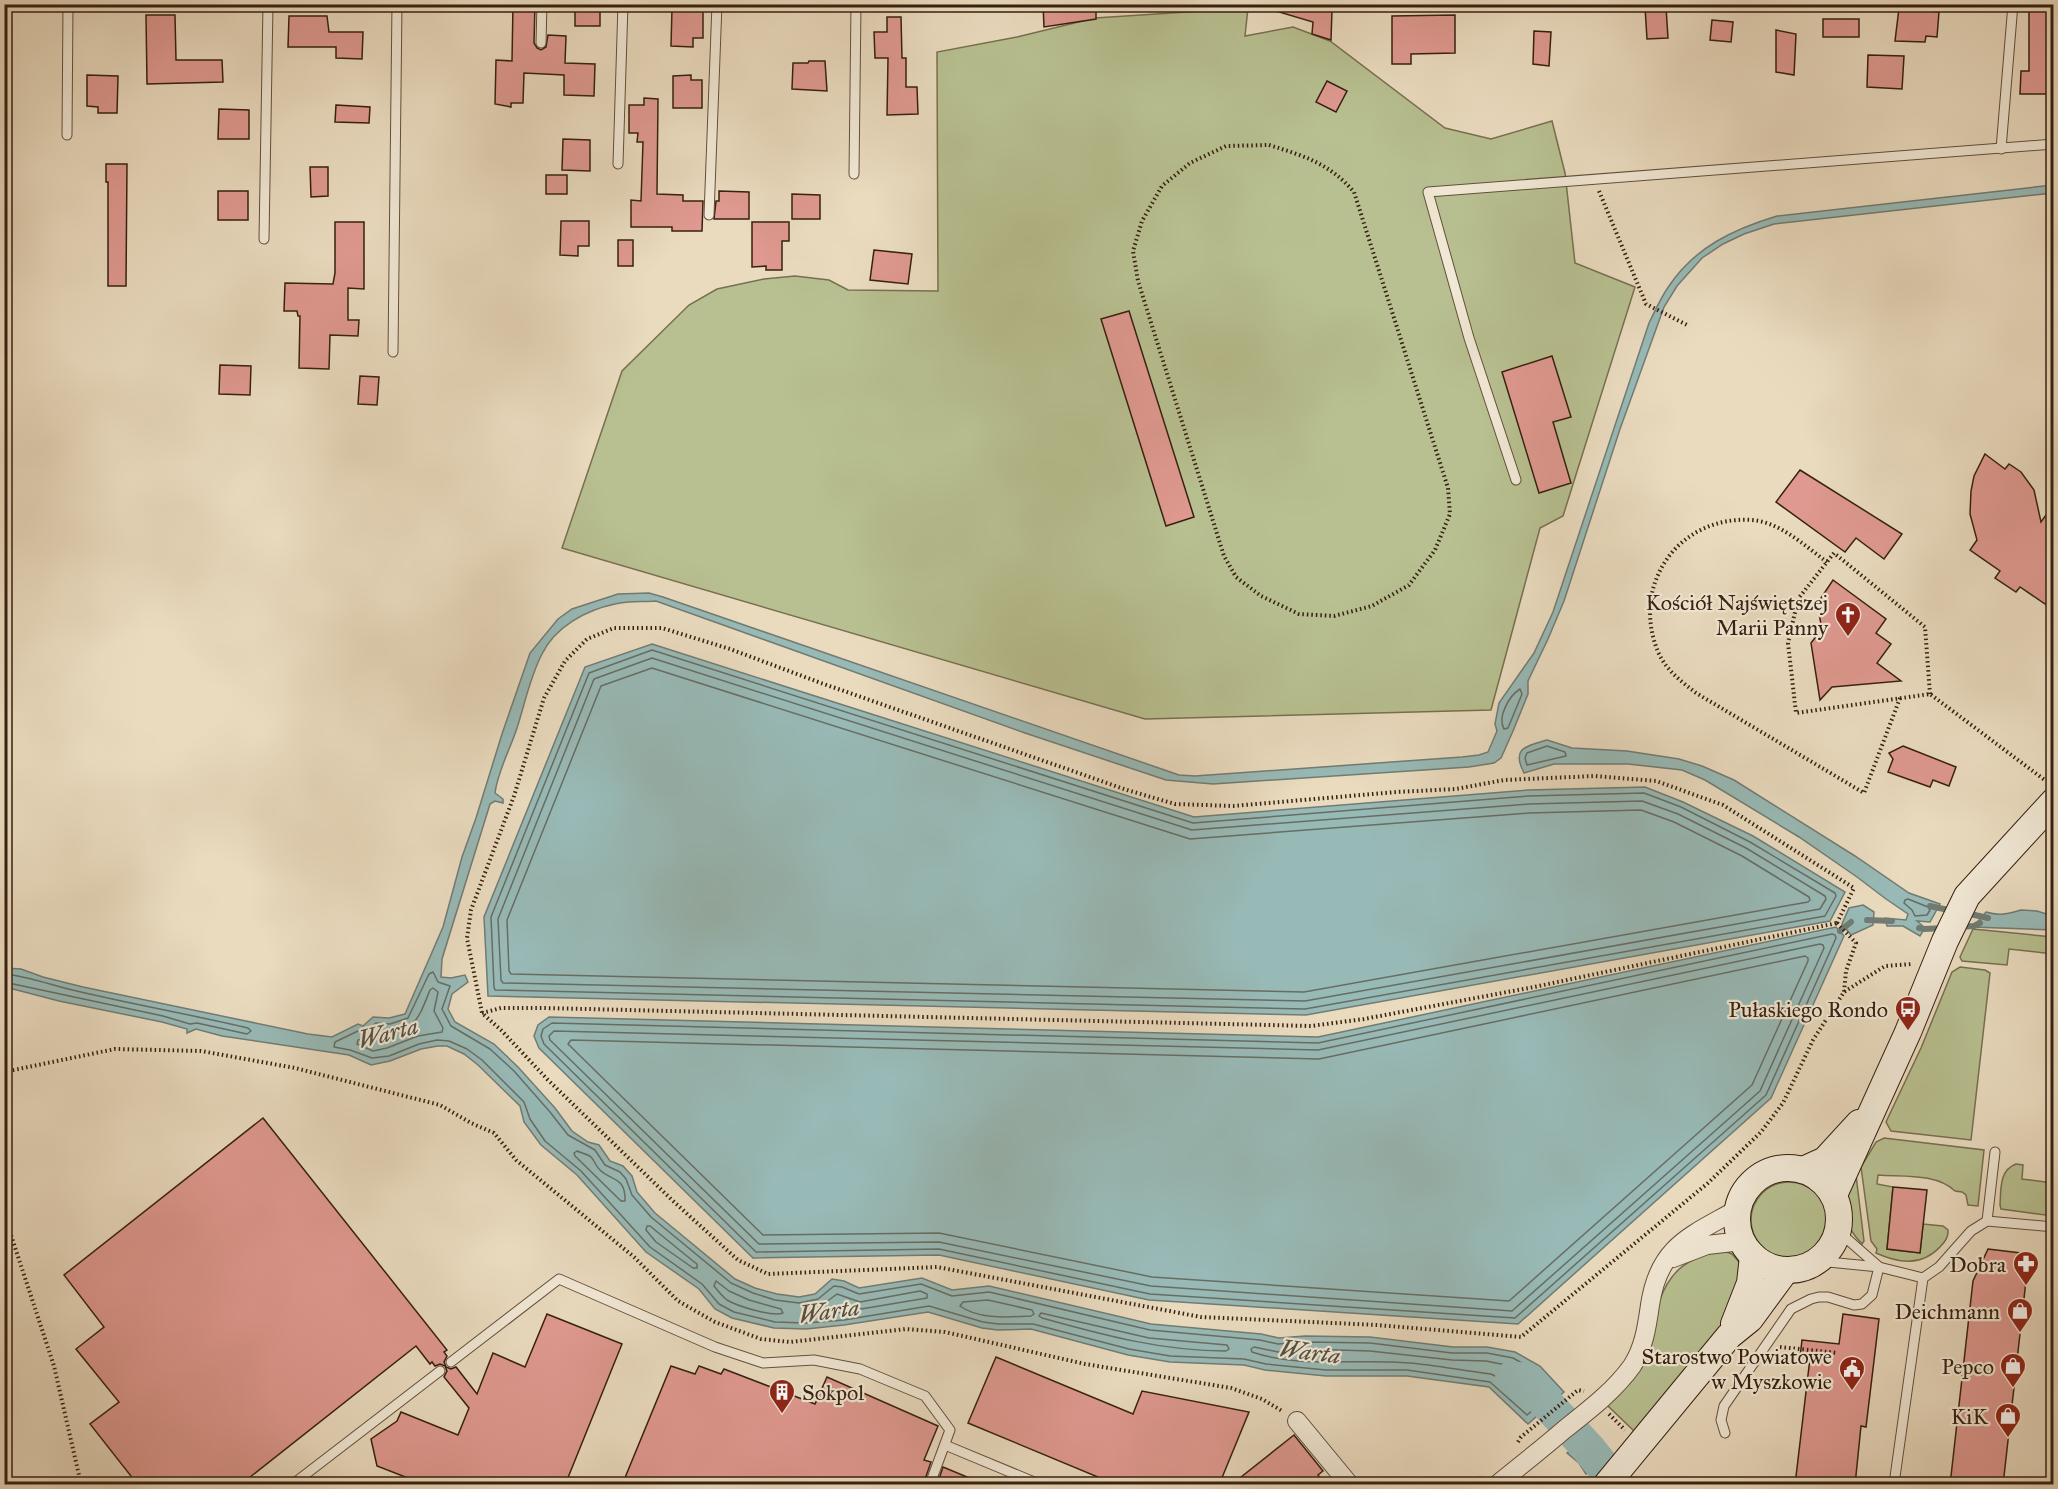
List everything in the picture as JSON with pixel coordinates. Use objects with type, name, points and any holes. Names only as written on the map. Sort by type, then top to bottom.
[{"type":"main road","points":[[1834,1195],[1967,896],[2054,801]]},
{"type":"main road","points":[[1803,1170],[1824,1160],[1848,1137],[1876,1102]]},
{"type":"main road","points":[[1779,1169],[1803,1170],[1826,1184],[1834,1195],[1840,1219],[1838,1231],[1827,1253],[1818,1261],[1797,1269],[1786,1270],[1763,1263],[1748,1249],[1739,1231],[1738,1209],[1749,1187],[1768,1172],[1779,1169]]},
{"type":"main road","points":[[1729,1336],[1750,1283],[1748,1249]]},
{"type":"main road","points":[[1607,1485],[1729,1336],[1750,1319],[1786,1270]]},
{"type":"street","points":[[2029,826],[2054,819]]},
{"type":"street","points":[[1498,1485],[1590,1409],[1620,1381],[1633,1364],[1646,1331],[1656,1281],[1677,1245],[1738,1209]]},
{"type":"street","points":[[1666,1262],[1707,1245],[1748,1249]]},
{"type":"street","points":[[1297,1421],[1349,1485]]},
{"type":"lane","points":[[67,135],[68,4]]},
{"type":"lane","points":[[264,238],[268,4]]},
{"type":"lane","points":[[393,352],[397,4]]},
{"type":"lane","points":[[541,43],[542,4]]},
{"type":"lane","points":[[618,164],[623,4]]},
{"type":"lane","points":[[709,215],[717,4]]},
{"type":"lane","points":[[854,174],[856,4]]},
{"type":"lane","points":[[2001,149],[2013,4]]},
{"type":"lane","points":[[1516,480],[1470,338],[1428,192],[2054,144]]},
{"type":"lane","points":[[1987,1221],[1995,1152]]},
{"type":"lane","points":[[1818,1261],[1879,1267],[1923,1278],[1939,1268],[1971,1231],[1987,1221],[2054,1227]]},
{"type":"lane","points":[[1838,1231],[1879,1267]]},
{"type":"lane","points":[[1725,1433],[1721,1420],[1724,1406],[1791,1309],[1811,1299],[1828,1298],[1862,1305],[1872,1295],[1879,1267]]},
{"type":"lane","points":[[1894,1485],[1923,1278]]},
{"type":"lane","points":[[452,1362],[559,1279],[715,1347],[764,1363],[814,1360],[860,1370],[926,1396],[950,1430],[930,1485]]},
{"type":"lane","points":[[292,1485],[440,1371]]},
{"type":"lane","points":[[945,1445],[1039,1485]]},
{"type":"path","points":[[1269,145],[1308,157],[1340,176],[1354,192],[1448,488],[1450,514],[1435,550],[1409,585],[1372,606],[1334,616],[1299,614],[1261,596],[1236,577],[1224,556],[1138,281],[1133,251],[1142,221],[1162,186],[1190,163],[1227,146],[1269,145]]},
{"type":"path","points":[[1594,180],[1646,304],[1687,325]]},
{"type":"path","points":[[1827,562],[1779,528],[1753,520],[1724,523],[1700,529],[1679,546],[1658,570],[1650,598],[1651,626],[1659,654],[1675,677],[1696,693],[1864,793],[1900,698]]},
{"type":"path","points":[[1930,694],[1925,627],[1834,553],[1798,599],[1788,643],[1797,713],[1930,694],[2054,787]]},
{"type":"path","points":[[1837,922],[1854,888],[1723,805],[1656,781],[1595,776],[1516,779],[1456,789],[1233,806],[1175,804],[1127,790],[730,649],[662,628],[614,628],[587,639],[566,661],[544,698],[514,796],[471,910],[467,938],[482,1012],[547,1079],[689,1216],[738,1260],[768,1274],[937,1267],[1201,1317],[1377,1325],[1521,1337],[1708,1183],[1761,1132],[1783,1103],[1813,1040],[1845,992],[1885,966],[1941,952]]},
{"type":"path","points":[[1837,922],[1856,943],[1846,971],[1845,992]]},
{"type":"path","points":[[482,1012],[501,1008],[554,1008],[1311,1026],[1364,1019],[1534,987],[1837,922]]},
{"type":"path","points":[[4,1072],[115,1049],[201,1051],[295,1068],[440,1104],[471,1123],[494,1133],[516,1160],[634,1257],[678,1300],[716,1322],[761,1339],[790,1342],[906,1329],[945,1332],[1085,1364],[1231,1388],[1262,1399],[1297,1421]]},
{"type":"path","points":[[4,1214],[54,1366],[81,1485]]},
{"type":"path","points":[[1768,1341],[1782,1348],[1838,1353]]},
{"type":"path","points":[[1521,1437],[1578,1390]]},
{"type":"path","points":[[1590,1409],[1634,1450]]},
{"type":"green space","points":[[1248,8],[1245,36],[1293,27],[1330,41],[1445,128],[1491,139],[1552,121],[1565,173],[1575,263],[1635,287],[1563,516],[1540,528],[1491,710],[1145,719],[562,548],[622,371],[689,305],[717,289],[764,279],[795,276],[829,280],[848,290],[938,291],[937,52],[1017,37],[1095,18]]},
{"type":"green space","points":[[1973,929],[2053,937],[2053,954],[2009,949],[2007,965],[1962,961],[1960,957]]},
{"type":"green space","points":[[1960,967],[1985,970],[1990,973],[1971,1140],[1891,1131],[1886,1122],[1921,1048],[1952,972]]},
{"type":"green space","points":[[1884,1138],[1984,1150],[1978,1206],[1968,1205],[1966,1195],[1938,1181],[1919,1177],[1878,1175],[1877,1184],[1893,1187],[1887,1249],[1920,1253],[1923,1224],[1943,1226],[1948,1230],[1948,1235],[1940,1247],[1925,1258],[1909,1261],[1893,1259],[1876,1253],[1877,1249],[1871,1241],[1861,1167],[1876,1142]]},
{"type":"green space","points":[[2016,1164],[2023,1165],[2022,1179],[2053,1183],[2053,1216],[2001,1209],[2001,1187],[2004,1176],[2010,1167]]},
{"type":"green space","points":[[1855,1167],[1864,1241],[1862,1244],[1849,1226],[1845,1207]]},
{"type":"green space","points":[[1782,1182],[1796,1182],[1810,1188],[1821,1199],[1827,1213],[1824,1235],[1816,1247],[1796,1258],[1782,1258],[1768,1252],[1757,1241],[1751,1227],[1751,1213],[1757,1199],[1768,1188]]},
{"type":"green space","points":[[1721,1250],[1732,1254],[1739,1262],[1742,1271],[1726,1321],[1690,1367],[1634,1431],[1607,1405],[1669,1281],[1690,1261]]},
{"type":"water","points":[[2053,185],[2053,193],[1774,224],[1744,234],[1702,258],[1677,286],[1664,307],[1620,429],[1564,601],[1528,681],[1528,694],[1513,731],[1501,758],[1494,763],[1469,767],[1213,784],[1166,780],[1025,733],[656,601],[615,604],[583,615],[572,621],[555,636],[538,663],[501,768],[495,793],[503,799],[503,803],[495,801],[490,804],[442,959],[441,977],[451,978],[465,975],[468,982],[452,994],[448,1009],[455,1022],[494,1044],[518,1067],[555,1108],[572,1131],[588,1142],[599,1145],[610,1161],[623,1166],[632,1176],[637,1192],[655,1213],[735,1279],[755,1288],[799,1297],[815,1294],[832,1279],[844,1281],[859,1288],[922,1278],[952,1290],[989,1286],[1151,1324],[1261,1334],[1279,1338],[1370,1337],[1453,1347],[1487,1347],[1515,1352],[1540,1366],[1564,1392],[1528,1424],[1489,1387],[1407,1376],[1326,1376],[1265,1370],[1244,1365],[1170,1362],[1128,1355],[1031,1329],[982,1328],[928,1312],[806,1329],[774,1328],[732,1318],[715,1309],[699,1289],[646,1252],[577,1175],[541,1145],[524,1122],[520,1106],[478,1065],[464,1054],[447,1046],[421,1049],[390,1061],[371,1065],[349,1055],[222,1036],[196,1029],[187,1033],[187,1029],[162,1022],[59,1001],[5,987],[5,968],[21,969],[83,987],[332,1037],[358,1024],[363,1026],[373,1017],[389,1018],[405,1014],[443,927],[462,857],[530,653],[558,619],[572,609],[618,594],[649,593],[663,597],[1179,775],[1195,776],[1462,757],[1488,752],[1497,731],[1495,724],[1499,703],[1534,653],[1553,612],[1649,323],[1666,290],[1679,272],[1703,250],[1717,241],[1777,216]]},
{"type":"water","points":[[652,644],[1194,817],[1528,790],[1645,787],[1683,802],[1753,836],[1845,892],[1830,921],[1306,1015],[488,996],[484,917],[585,667]]},
{"type":"water","points":[[1547,740],[1572,748],[1627,751],[1679,759],[1702,766],[1734,780],[1909,893],[1940,904],[1930,922],[1917,921],[1925,928],[1920,936],[1903,926],[1887,926],[1885,918],[1906,920],[1908,914],[1799,837],[1705,780],[1682,770],[1628,764],[1554,764],[1524,773],[1520,765],[1520,753],[1527,746]]},
{"type":"water","points":[[1863,905],[1874,912],[1873,925],[1851,935],[1842,924],[1849,908]]},
{"type":"water","points":[[2021,910],[2037,911],[2053,916],[2053,930],[1973,927],[1986,912],[2004,914]]},
{"type":"water","points":[[1836,927],[1844,936],[1771,1098],[1518,1324],[1149,1300],[939,1255],[753,1258],[539,1048],[534,1036],[538,1025],[549,1017],[1318,1037]]},
{"type":"water","points":[[1586,1437],[1602,1453],[1586,1474],[1579,1463],[1567,1453]]},
{"type":"building","points":[[513,4],[535,4],[534,43],[537,48],[541,50],[546,47],[548,35],[566,36],[565,63],[595,64],[594,96],[564,95],[564,75],[524,73],[523,103],[511,103],[511,107],[495,104],[496,60],[512,61]]},
{"type":"building","points":[[575,4],[600,4],[600,26],[575,26]]},
{"type":"building","points":[[1043,4],[1096,4],[1096,19],[1044,27]]},
{"type":"building","points":[[1269,4],[1311,4],[1332,10],[1331,40],[1312,34],[1313,22],[1269,9]]},
{"type":"building","points":[[2029,4],[2054,4],[2054,94],[2020,94],[2021,71],[2029,71]]},
{"type":"building","points":[[1645,7],[1666,7],[1668,38],[1647,39]]},
{"type":"building","points":[[672,8],[703,9],[703,38],[693,38],[693,47],[671,46]]},
{"type":"building","points":[[1899,8],[1939,12],[1937,37],[1926,36],[1925,42],[1895,41]]},
{"type":"building","points":[[146,15],[175,15],[176,60],[222,60],[223,82],[147,84]]},
{"type":"building","points":[[1455,15],[1455,53],[1411,54],[1411,64],[1392,64],[1392,16]]},
{"type":"building","points":[[289,16],[327,16],[329,32],[363,32],[362,59],[336,58],[336,47],[288,47]]},
{"type":"building","points":[[887,17],[901,17],[902,58],[906,58],[906,87],[917,87],[918,114],[887,115],[888,58],[875,58],[874,32],[887,32]]},
{"type":"building","points":[[1823,19],[1859,19],[1859,37],[1823,37]]},
{"type":"building","points":[[1712,20],[1733,22],[1731,42],[1710,40]]},
{"type":"building","points":[[1776,30],[1796,34],[1794,75],[1776,72]]},
{"type":"building","points":[[1534,31],[1551,32],[1549,66],[1533,64]]},
{"type":"building","points":[[1868,55],[1904,56],[1902,89],[1867,87]]},
{"type":"building","points":[[809,61],[825,61],[827,91],[792,89],[793,63],[808,63]]},
{"type":"building","points":[[87,75],[118,76],[117,113],[98,113],[98,107],[87,106]]},
{"type":"building","points":[[691,75],[691,80],[702,80],[702,108],[673,108],[673,76]]},
{"type":"building","points":[[1327,81],[1347,91],[1336,112],[1316,102]]},
{"type":"building","points":[[644,98],[658,99],[657,194],[683,195],[683,201],[703,201],[702,231],[672,231],[672,227],[631,227],[631,200],[641,201],[643,142],[637,142],[638,133],[629,133],[629,105],[644,105]]},
{"type":"building","points":[[336,105],[370,107],[369,123],[335,122]]},
{"type":"building","points":[[219,109],[249,110],[249,139],[218,139]]},
{"type":"building","points":[[563,139],[590,140],[590,171],[562,170]]},
{"type":"building","points":[[106,164],[127,164],[126,286],[108,286]]},
{"type":"building","points":[[310,167],[328,167],[328,196],[311,197]]},
{"type":"building","points":[[546,175],[567,175],[567,194],[546,194]]},
{"type":"building","points":[[218,191],[248,191],[248,220],[218,220]]},
{"type":"building","points":[[719,191],[749,192],[749,219],[714,219]]},
{"type":"building","points":[[792,194],[820,195],[820,219],[792,219]]},
{"type":"building","points":[[561,221],[589,221],[589,246],[578,246],[578,256],[560,255]]},
{"type":"building","points":[[335,222],[364,222],[364,289],[348,288],[348,320],[359,320],[358,336],[330,335],[329,369],[299,368],[300,316],[297,311],[284,311],[285,283],[333,284]]},
{"type":"building","points":[[752,222],[789,222],[789,241],[782,241],[782,270],[766,270],[766,266],[752,267]]},
{"type":"building","points":[[618,240],[633,240],[633,266],[618,266]]},
{"type":"building","points":[[874,250],[912,254],[908,284],[870,280]]},
{"type":"building","points":[[1129,311],[1194,517],[1166,526],[1101,319]]},
{"type":"building","points":[[1552,356],[1571,417],[1553,422],[1571,483],[1539,493],[1502,372]]},
{"type":"building","points":[[220,365],[251,366],[250,395],[219,394]]},
{"type":"building","points":[[360,376],[379,377],[377,405],[358,404]]},
{"type":"building","points":[[1985,454],[2005,469],[2009,464],[2021,472],[2034,490],[2041,522],[2054,504],[2054,610],[2020,587],[2016,592],[1995,578],[2000,571],[1970,550],[1977,540],[1970,514],[1971,491],[1974,476]]},
{"type":"building","points":[[1800,470],[1902,534],[1884,559],[1856,538],[1845,552],[1776,502]]},
{"type":"building","name":"Kościół Najświętszej Marii Panny","points":[[1833,580],[1886,619],[1876,633],[1891,644],[1877,663],[1901,681],[1832,687],[1820,700],[1811,643],[1822,629],[1817,604]]},
{"type":"building","points":[[1903,746],[1956,767],[1949,786],[1933,780],[1930,787],[1888,772],[1893,759],[1889,753]]},
{"type":"building","points":[[263,1118],[447,1350],[444,1352],[447,1356],[444,1362],[446,1367],[451,1369],[456,1367],[477,1394],[493,1353],[525,1367],[547,1314],[622,1344],[565,1485],[411,1485],[413,1480],[377,1466],[371,1439],[397,1421],[401,1412],[458,1435],[469,1408],[444,1377],[447,1371],[445,1366],[440,1364],[435,1366],[432,1362],[430,1364],[416,1346],[240,1485],[138,1485],[90,1424],[119,1402],[76,1349],[104,1327],[64,1275]]},
{"type":"building","points":[[1893,1187],[1927,1190],[1920,1253],[1887,1249]]},
{"type":"building","points":[[1988,1249],[2029,1254],[2003,1485],[1950,1485],[1973,1281]]},
{"type":"building","points":[[1843,1314],[1879,1319],[1866,1427],[1861,1426],[1855,1485],[1795,1485],[1810,1358],[1800,1357],[1802,1340],[1839,1344]]},
{"type":"building","points":[[996,1357],[1133,1414],[1142,1391],[1249,1412],[1219,1485],[1117,1485],[968,1423]]},
{"type":"building","name":"Sokpol","points":[[671,1366],[695,1374],[699,1366],[721,1374],[724,1369],[815,1404],[827,1377],[938,1426],[924,1460],[931,1462],[923,1485],[622,1485]]},
{"type":"building","points":[[1294,1435],[1323,1471],[1318,1475],[1325,1485],[1231,1485]]},
{"type":"building","points":[[943,1467],[984,1484],[984,1485],[937,1485]]},
{"type":"waterway","points":[[1930,906],[1953,911]]},
{"type":"waterway","points":[[1966,913],[1988,918]]},
{"type":"waterway","points":[[1867,920],[1892,921]]},
{"type":"waterway","points":[[1840,931],[1851,922]]},
{"type":"waterway","points":[[1958,927],[1974,926],[1980,923]]},
{"type":"waterway","points":[[1919,928],[1945,928]]},
{"type":"waterway","name":"Warta","points":[[1512,1378],[1525,1380],[1588,1448],[1617,1484]]},
{"type":"place","name":"Kościół Najświętszej Marii Panny","points":[[1848,638]]},
{"type":"place","name":"Pułaskiego Rondo","points":[[1908,1032]]},
{"type":"place","name":"Dobra","points":[[2026,1287]]},
{"type":"place","name":"Deichmann","points":[[2020,1334]]},
{"type":"place","name":"Pepco","points":[[2013,1389]]},
{"type":"place","name":"Starostwo Powiatowe w Myszkowie","points":[[1852,1392]]},
{"type":"place","name":"Sokpol","points":[[782,1415]]},
{"type":"place","name":"KiK","points":[[2008,1439]]}]
